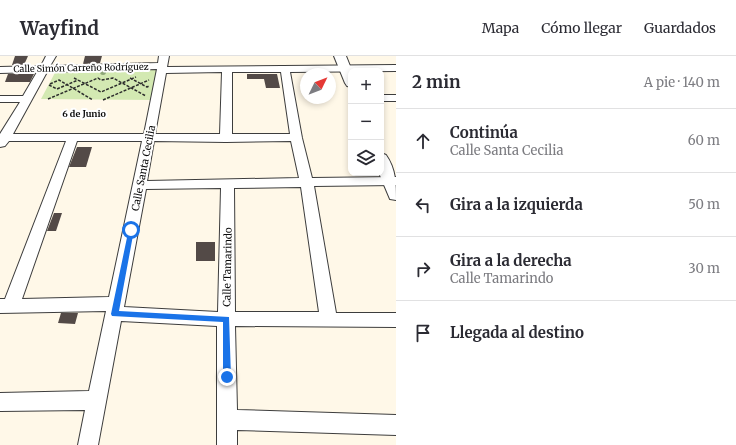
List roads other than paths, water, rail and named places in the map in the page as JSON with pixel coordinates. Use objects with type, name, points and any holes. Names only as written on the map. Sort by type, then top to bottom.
[{"type":"street","points":[[1,140],[50,56]]},
{"type":"street","points":[[342,62],[348,76]]},
{"type":"street","name":"Calle Simón Carreño Rodríguez","points":[[0,70],[285,68],[342,62],[396,68]]},
{"type":"street","points":[[285,68],[296,138],[307,184],[329,319]]},
{"type":"street","name":"Calle Santa Cecilia","points":[[88,445],[140,185],[161,69]]},
{"type":"street","points":[[226,139],[228,69]]},
{"type":"street","points":[[384,98],[396,98]]},
{"type":"street","points":[[0,99],[26,99]]},
{"type":"street","points":[[1,140],[74,137],[226,139],[296,138]]},
{"type":"street","points":[[74,137],[5,306],[115,309],[226,319],[396,320]]},
{"type":"street","points":[[140,185],[307,184],[394,186],[384,164]]},
{"type":"street","name":"Calle Tamarindo","points":[[228,184],[226,319],[228,445]]},
{"type":"street","points":[[0,402],[97,400]]},
{"type":"street","points":[[228,420],[396,425]]},
{"type":"district","name":"6 de Junio","points":[[84,114]]}]
